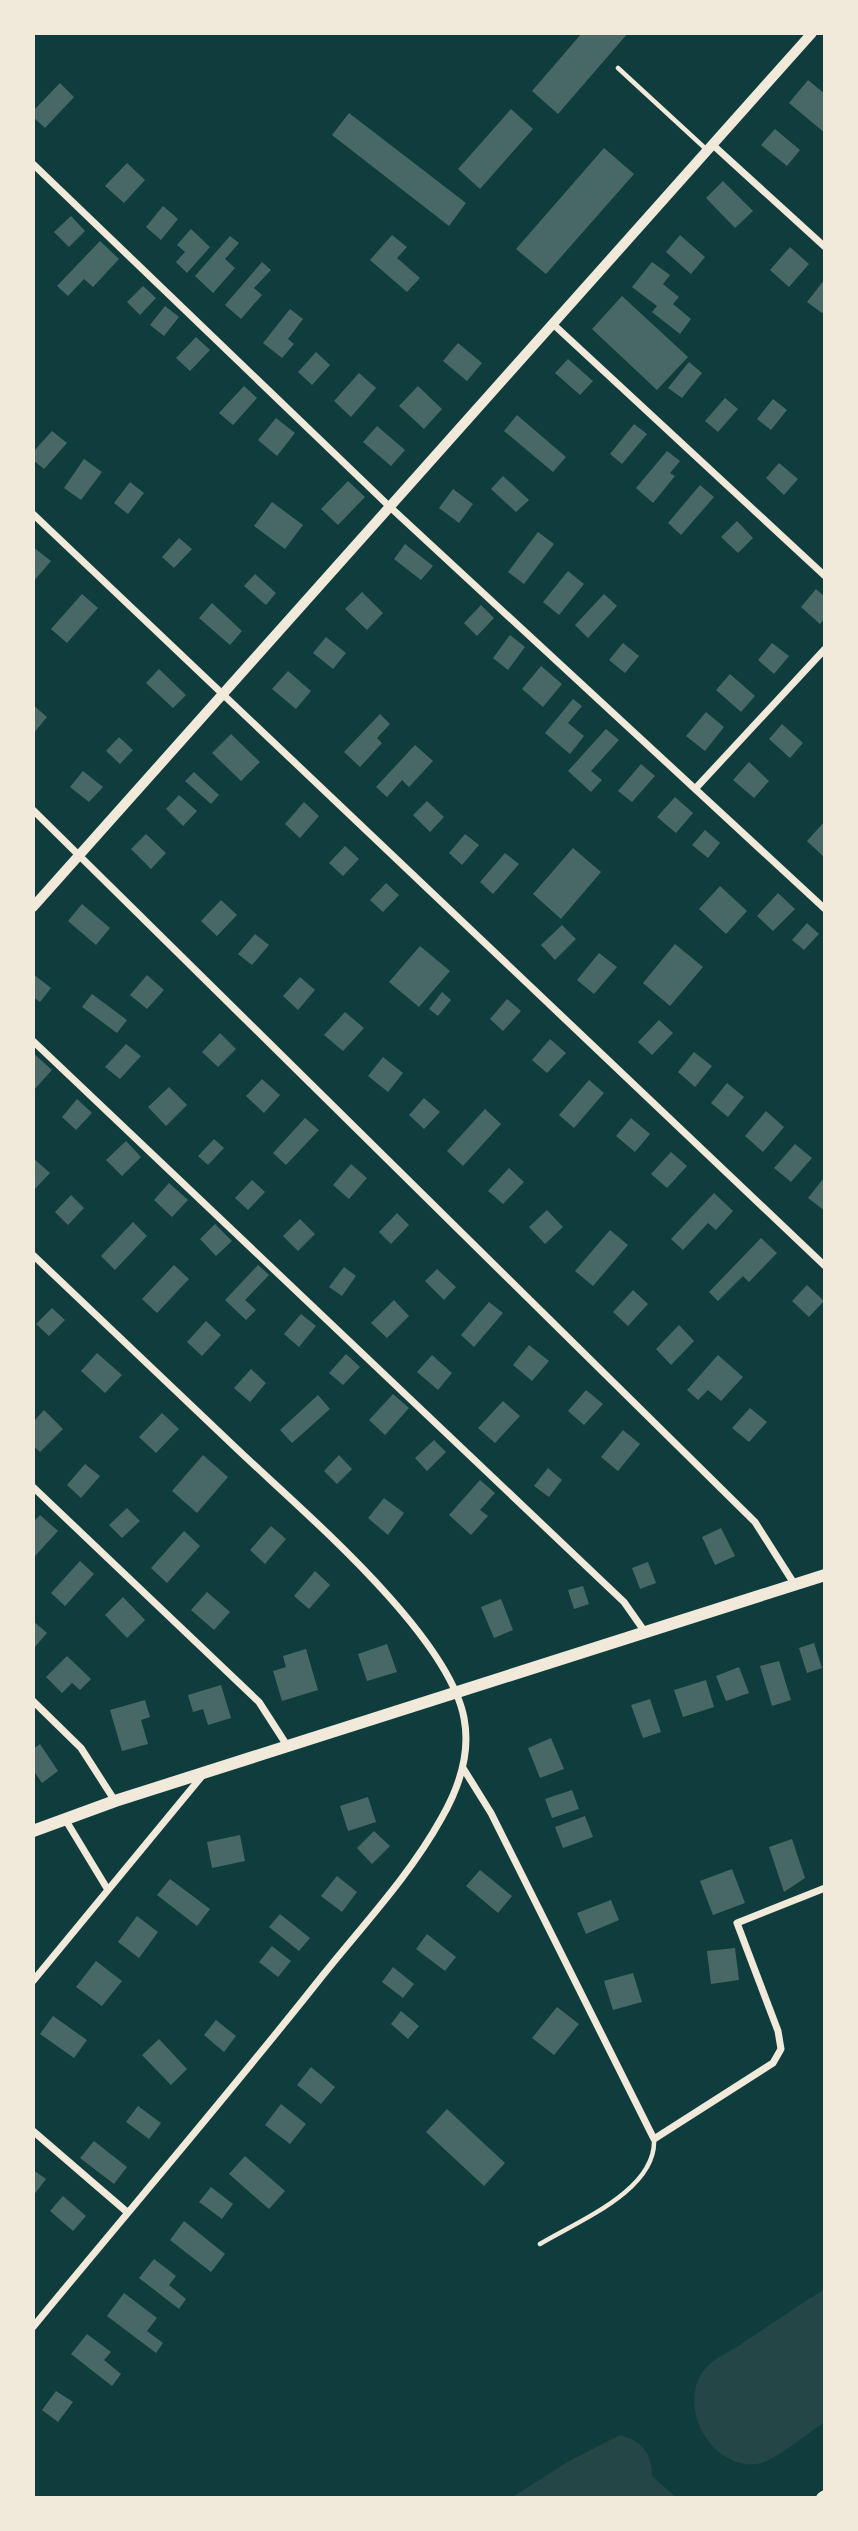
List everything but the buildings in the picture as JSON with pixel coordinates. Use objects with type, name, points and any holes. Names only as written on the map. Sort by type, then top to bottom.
[{"type":"main road","points":[[33,1831],[115,1801],[825,1575]]},
{"type":"street","points":[[33,907],[812,33]]},
{"type":"street","points":[[710,148],[825,247]]},
{"type":"street","points":[[33,164],[390,507],[825,909]]},
{"type":"street","points":[[553,324],[825,576]]},
{"type":"street","points":[[33,513],[825,1266]]},
{"type":"street","points":[[695,789],[825,649]]},
{"type":"street","points":[[33,810],[755,1522],[795,1585]]},
{"type":"street","points":[[33,1041],[624,1602],[645,1632]]},
{"type":"street","points":[[33,1255],[350,1557],[413,1625],[438,1657],[457,1693],[466,1738],[463,1768],[442,1819],[416,1858],[275,2036],[33,2327]]},
{"type":"street","points":[[33,1487],[259,1702],[289,1747]]},
{"type":"street","points":[[33,1701],[81,1748],[115,1801]]},
{"type":"street","points":[[463,1768],[491,1813],[654,2139],[773,2063],[781,2049],[778,2031],[737,1923],[825,1888]]},
{"type":"street","points":[[33,1981],[204,1773]]},
{"type":"street","points":[[65,1819],[108,1890]]},
{"type":"street","points":[[33,2130],[127,2212]]},
{"type":"lane","points":[[618,68],[710,148]]},
{"type":"lane","points":[[540,2244],[639,2182],[655,2154],[654,2139]]},
{"type":"shaded area","points":[[825,2289],[825,2422],[764,2462],[741,2463],[726,2457],[703,2433],[696,2417],[694,2400],[697,2384],[705,2369]]},
{"type":"shaded area","points":[[620,2435],[644,2449],[650,2461],[652,2476],[677,2498],[511,2498],[569,2461]]}]
